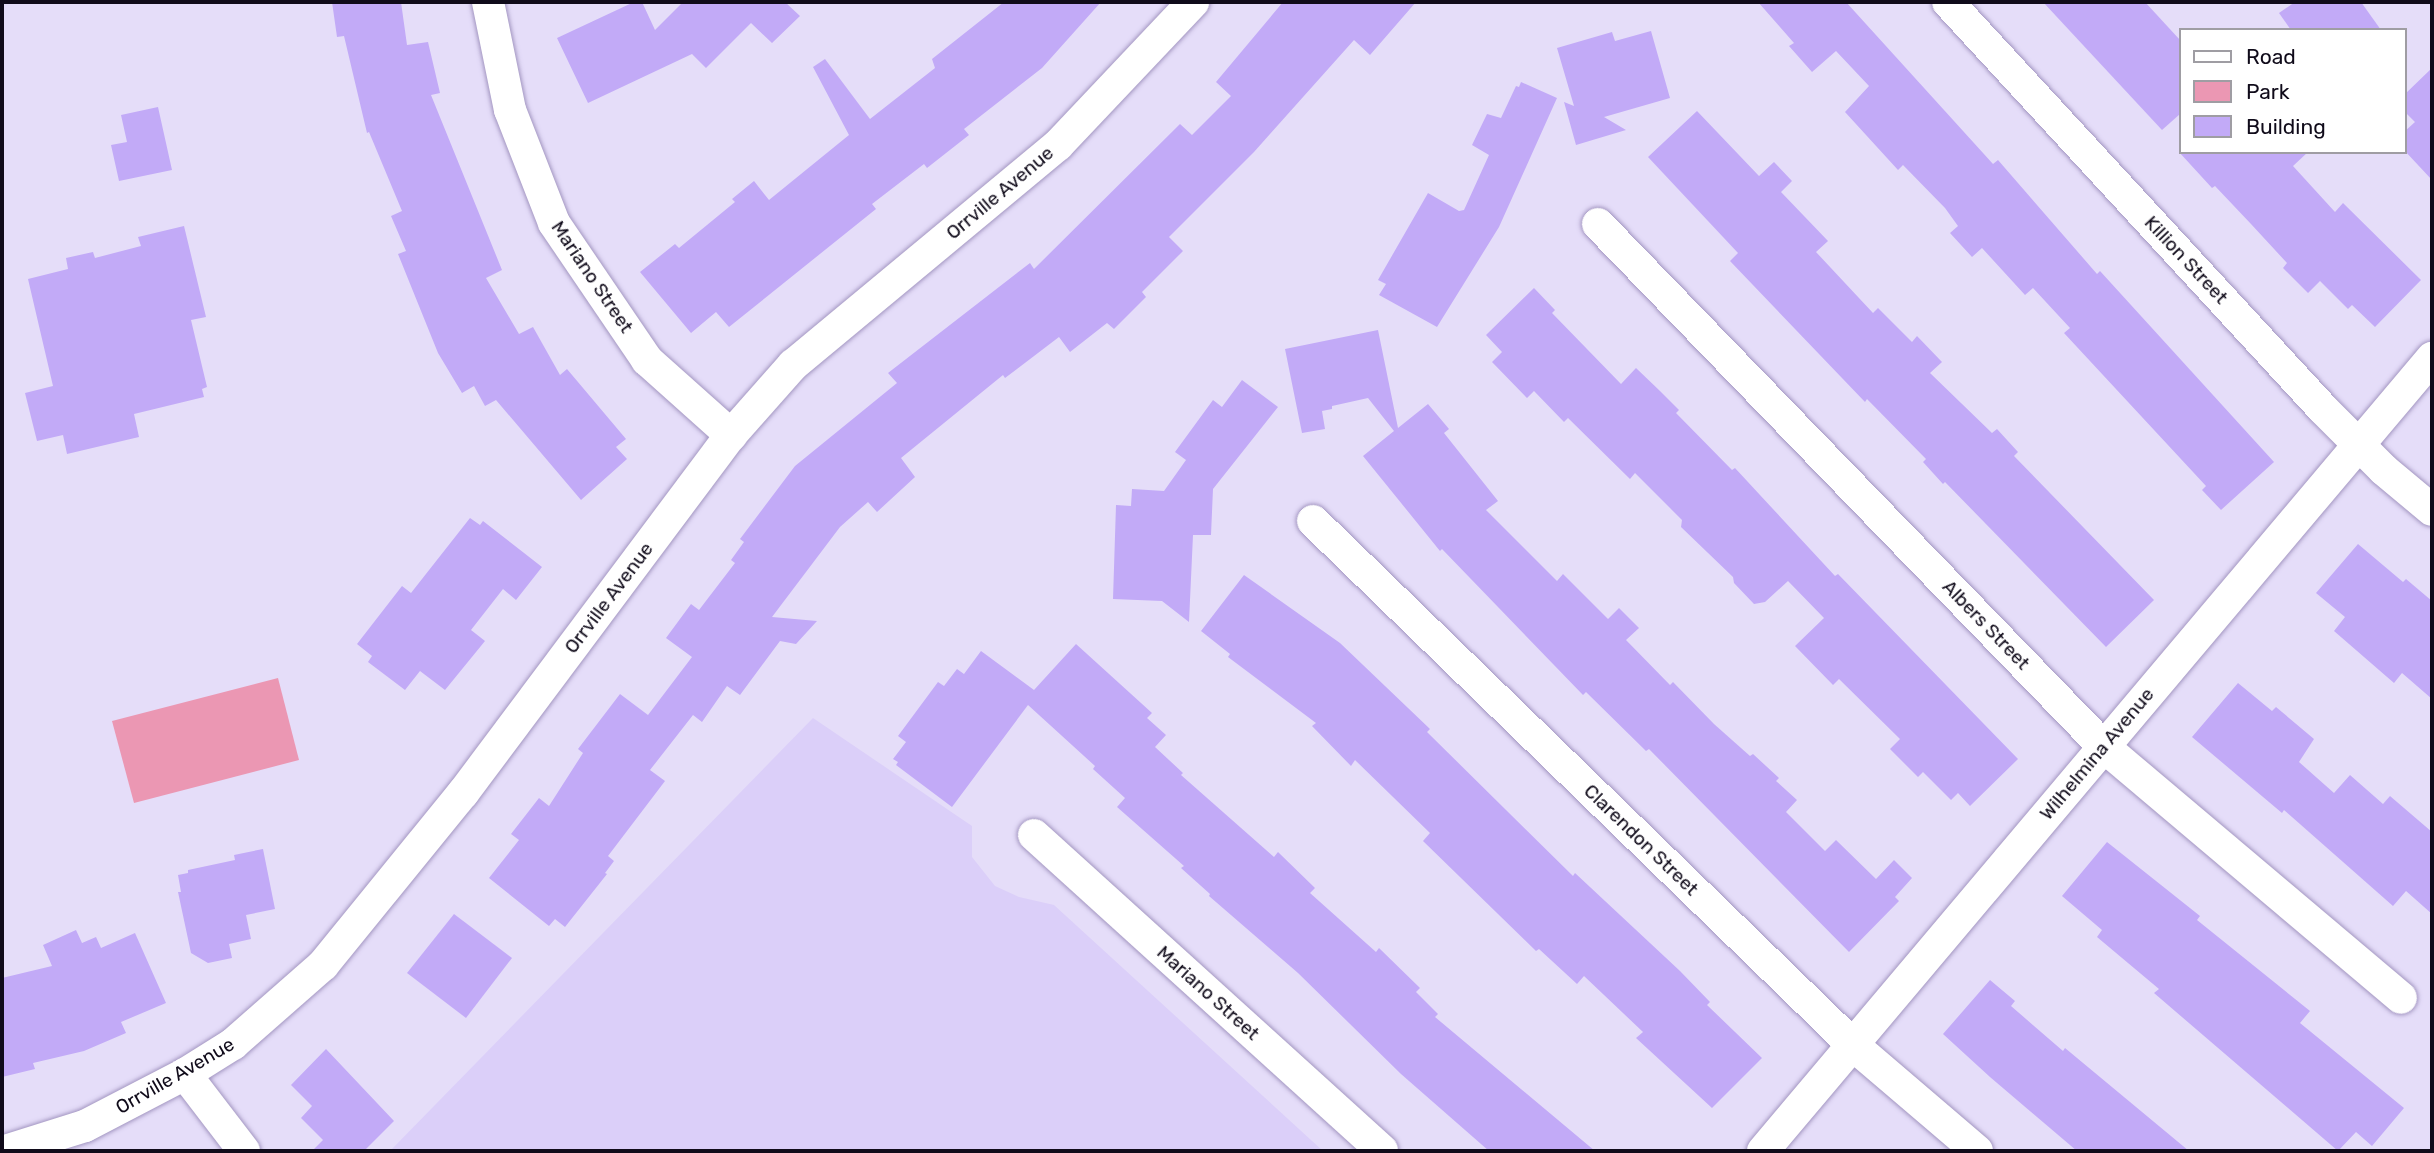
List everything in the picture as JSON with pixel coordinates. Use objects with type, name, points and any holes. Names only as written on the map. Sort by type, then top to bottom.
[{"type":"street","name":"Mariano Street","points":[[488,2],[510,110],[554,223],[647,360],[732,435]]},
{"type":"street","name":"Orrville Avenue","points":[[5,1151],[85,1126],[185,1074],[233,1044],[323,965],[463,793],[732,435],[793,365],[1058,145],[1192,2]]},
{"type":"street","name":"Killion Street","points":[[1948,2],[2359,444],[2432,510]]},
{"type":"street","name":"Albers Street","points":[[1598,224],[2103,746],[2401,998]]},
{"type":"street","name":"Wilhelmina Avenue","points":[[1763,1151],[2432,358]]},
{"type":"street","name":"Clarendon Street","points":[[1313,521],[1853,1045],[1977,1151]]},
{"type":"street","name":"Mariano Street","points":[[1034,835],[1381,1151]]},
{"type":"street","points":[[185,1074],[244,1151]]},
{"type":"shaded area","points":[[813,718],[972,826],[972,857],[995,886],[1019,897],[1054,905],[1323,1151],[390,1151]]},
{"type":"green space","points":[[278,678],[299,760],[134,803],[112,721]]},
{"type":"building","points":[[332,2],[401,2],[407,45],[428,42],[440,93],[431,95],[502,270],[486,278],[519,334],[533,327],[560,375],[567,369],[626,439],[616,447],[627,459],[581,500],[496,400],[485,406],[474,386],[462,393],[438,353],[398,254],[406,251],[391,216],[402,211],[369,132],[367,133],[344,36],[337,37]]},
{"type":"building","points":[[634,2],[642,2],[655,30],[683,2],[785,2],[800,16],[772,43],[751,23],[706,68],[692,54],[588,103],[557,38]]},
{"type":"building","points":[[1004,2],[1101,2],[1042,68],[964,129],[969,135],[927,168],[924,164],[872,204],[876,209],[729,327],[716,312],[691,333],[640,272],[675,244],[679,248],[735,202],[732,199],[754,181],[769,200],[849,135],[813,67],[825,59],[870,119],[935,68],[932,59]]},
{"type":"building","points":[[1283,2],[1416,2],[1370,55],[1354,40],[1254,152],[1169,237],[1183,251],[1142,292],[1146,297],[1114,329],[1107,323],[1070,352],[1059,337],[1005,378],[1003,375],[901,458],[915,477],[877,512],[868,502],[840,527],[772,617],[817,621],[796,644],[780,641],[740,695],[727,686],[702,722],[693,715],[650,770],[665,781],[608,856],[614,861],[605,873],[607,874],[565,927],[555,919],[549,926],[489,878],[519,840],[511,834],[539,798],[549,806],[583,753],[578,749],[620,694],[648,715],[692,657],[666,638],[691,604],[699,610],[735,563],[731,560],[744,542],[740,539],[795,466],[897,383],[888,373],[1030,263],[1034,269],[1180,124],[1192,135],[1231,96],[1216,82]]},
{"type":"building","points":[[1758,2],[1846,2],[1993,164],[1998,160],[2097,274],[2100,271],[2274,462],[2221,510],[2202,490],[2206,486],[2064,333],[2070,328],[2033,288],[2025,295],[1982,248],[1972,257],[1950,233],[1958,226],[1945,208],[1903,165],[1898,170],[1845,112],[1869,86],[1836,51],[1812,72],[1789,46],[1794,43]]},
{"type":"building","points":[[2043,2],[2145,2],[2178,38],[2178,116],[2162,130]]},
{"type":"building","points":[[2295,2],[2361,2],[2380,28],[2290,28],[2279,13]]},
{"type":"building","points":[[1651,31],[1670,98],[1604,117],[1626,130],[1576,145],[1564,102],[1574,106],[1557,48],[1612,32],[1615,41]]},
{"type":"building","points":[[2432,68],[2432,180],[2406,152],[2406,130],[2415,122],[2406,113],[2406,93]]},
{"type":"building","points":[[1521,82],[1557,98],[1499,227],[1437,327],[1379,295],[1386,284],[1378,280],[1428,193],[1459,211],[1464,210],[1489,155],[1472,145],[1487,114],[1501,118],[1516,86],[1519,87]]},
{"type":"building","points":[[158,107],[172,170],[119,181],[111,145],[127,142],[121,115]]},
{"type":"building","points":[[1697,111],[1759,176],[1774,162],[1792,181],[1781,192],[1828,241],[1816,252],[1873,313],[1878,308],[1912,342],[1917,336],[1942,362],[1930,373],[1992,433],[1997,429],[2018,452],[2014,456],[2154,600],[2106,647],[1945,482],[1943,484],[1923,462],[1926,459],[1867,399],[1865,402],[1730,261],[1738,253],[1648,157]]},
{"type":"building","points":[[2181,154],[2306,154],[2293,166],[2335,212],[2343,203],[2421,280],[2375,327],[2352,305],[2348,309],[2320,281],[2308,293],[2283,268],[2287,263],[2215,186],[2212,188]]},
{"type":"building","points":[[184,226],[206,317],[191,320],[207,387],[202,389],[204,397],[134,414],[139,437],[67,454],[63,435],[37,441],[25,393],[53,386],[28,279],[68,269],[66,258],[93,252],[95,258],[141,246],[138,237]]},
{"type":"building","points":[[1534,288],[1555,310],[1552,313],[1621,384],[1636,368],[1660,391],[1679,410],[1676,413],[1732,470],[1735,468],[1835,576],[1838,574],[2018,759],[1970,806],[1958,793],[1951,800],[1923,772],[1918,777],[1890,749],[1900,739],[1839,679],[1833,685],[1795,646],[1824,618],[1788,581],[1765,602],[1754,604],[1734,583],[1733,577],[1681,527],[1682,520],[1635,473],[1630,479],[1568,418],[1564,422],[1534,391],[1527,398],[1492,362],[1502,352],[1486,335]]},
{"type":"building","points":[[1378,330],[1398,428],[1428,404],[1449,429],[1444,433],[1498,501],[1486,510],[1557,581],[1563,574],[1608,619],[1619,608],[1639,628],[1626,640],[1670,685],[1673,682],[1714,724],[1779,778],[1776,781],[1797,800],[1786,812],[1825,851],[1836,840],[1876,879],[1894,860],[1912,878],[1895,897],[1899,901],[1849,952],[1649,749],[1646,751],[1586,692],[1583,695],[1442,549],[1440,551],[1363,456],[1394,431],[1368,398],[1322,411],[1325,429],[1302,433],[1285,349]]},
{"type":"building","points":[[1242,380],[1278,407],[1213,489],[1211,535],[1193,535],[1189,622],[1162,601],[1113,599],[1116,505],[1131,506],[1132,489],[1164,491],[1186,460],[1175,452],[1213,400],[1222,407]]},
{"type":"building","points":[[470,518],[480,525],[483,521],[542,567],[516,600],[503,589],[471,630],[485,641],[445,690],[420,671],[405,690],[368,662],[372,656],[357,644],[402,586],[411,593]]},
{"type":"building","points":[[2358,544],[2403,582],[2406,579],[2432,601],[2432,699],[2402,673],[2394,683],[2334,631],[2345,617],[2316,593]]},
{"type":"building","points":[[1244,575],[1340,643],[1430,729],[1427,732],[1573,876],[1575,873],[1680,971],[1710,1002],[1707,1005],[1762,1058],[1712,1108],[1636,1038],[1643,1032],[1584,976],[1577,984],[1539,949],[1536,951],[1423,841],[1430,833],[1355,760],[1351,766],[1312,726],[1316,723],[1228,657],[1230,654],[1201,631]]},
{"type":"building","points":[[1076,644],[1152,713],[1147,718],[1166,735],[1155,747],[1183,773],[1181,775],[1274,857],[1278,852],[1315,888],[1310,893],[1376,952],[1379,948],[1420,988],[1416,992],[1438,1014],[1435,1017],[1595,1151],[1489,1151],[1401,1074],[1298,973],[1209,896],[1210,894],[1181,868],[1184,866],[1117,807],[1125,798],[1093,769],[1095,766],[1028,705],[952,807],[896,765],[898,762],[893,759],[906,742],[898,736],[938,682],[944,686],[957,669],[964,674],[981,651],[1034,690]]},
{"type":"building","points":[[2238,683],[2272,711],[2276,707],[2314,739],[2299,762],[2334,793],[2350,775],[2383,804],[2390,796],[2432,832],[2432,914],[2406,891],[2393,906],[2284,810],[2282,813],[2192,737]]},
{"type":"building","points":[[2107,842],[2200,916],[2197,920],[2310,1011],[2300,1023],[2404,1108],[2372,1146],[2356,1132],[2338,1151],[2154,993],[2159,989],[2097,937],[2102,930],[2062,896]]},
{"type":"building","points":[[263,849],[275,909],[246,915],[251,939],[229,944],[232,958],[208,963],[191,953],[178,892],[181,892],[178,875],[188,873],[188,870],[235,860],[234,855]]},
{"type":"building","points":[[454,914],[512,958],[466,1018],[407,973]]},
{"type":"building","points":[[76,930],[82,943],[96,937],[101,948],[135,933],[166,1003],[121,1022],[126,1033],[84,1051],[33,1063],[35,1069],[2,1077],[2,978],[52,966],[43,945]]},
{"type":"building","points":[[1990,980],[2015,1001],[2011,1006],[2063,1051],[2065,1048],[2189,1151],[2077,1151],[1990,1077],[1943,1034]]},
{"type":"building","points":[[326,1049],[394,1121],[364,1151],[312,1151],[323,1140],[301,1118],[312,1106],[291,1085]]}]
